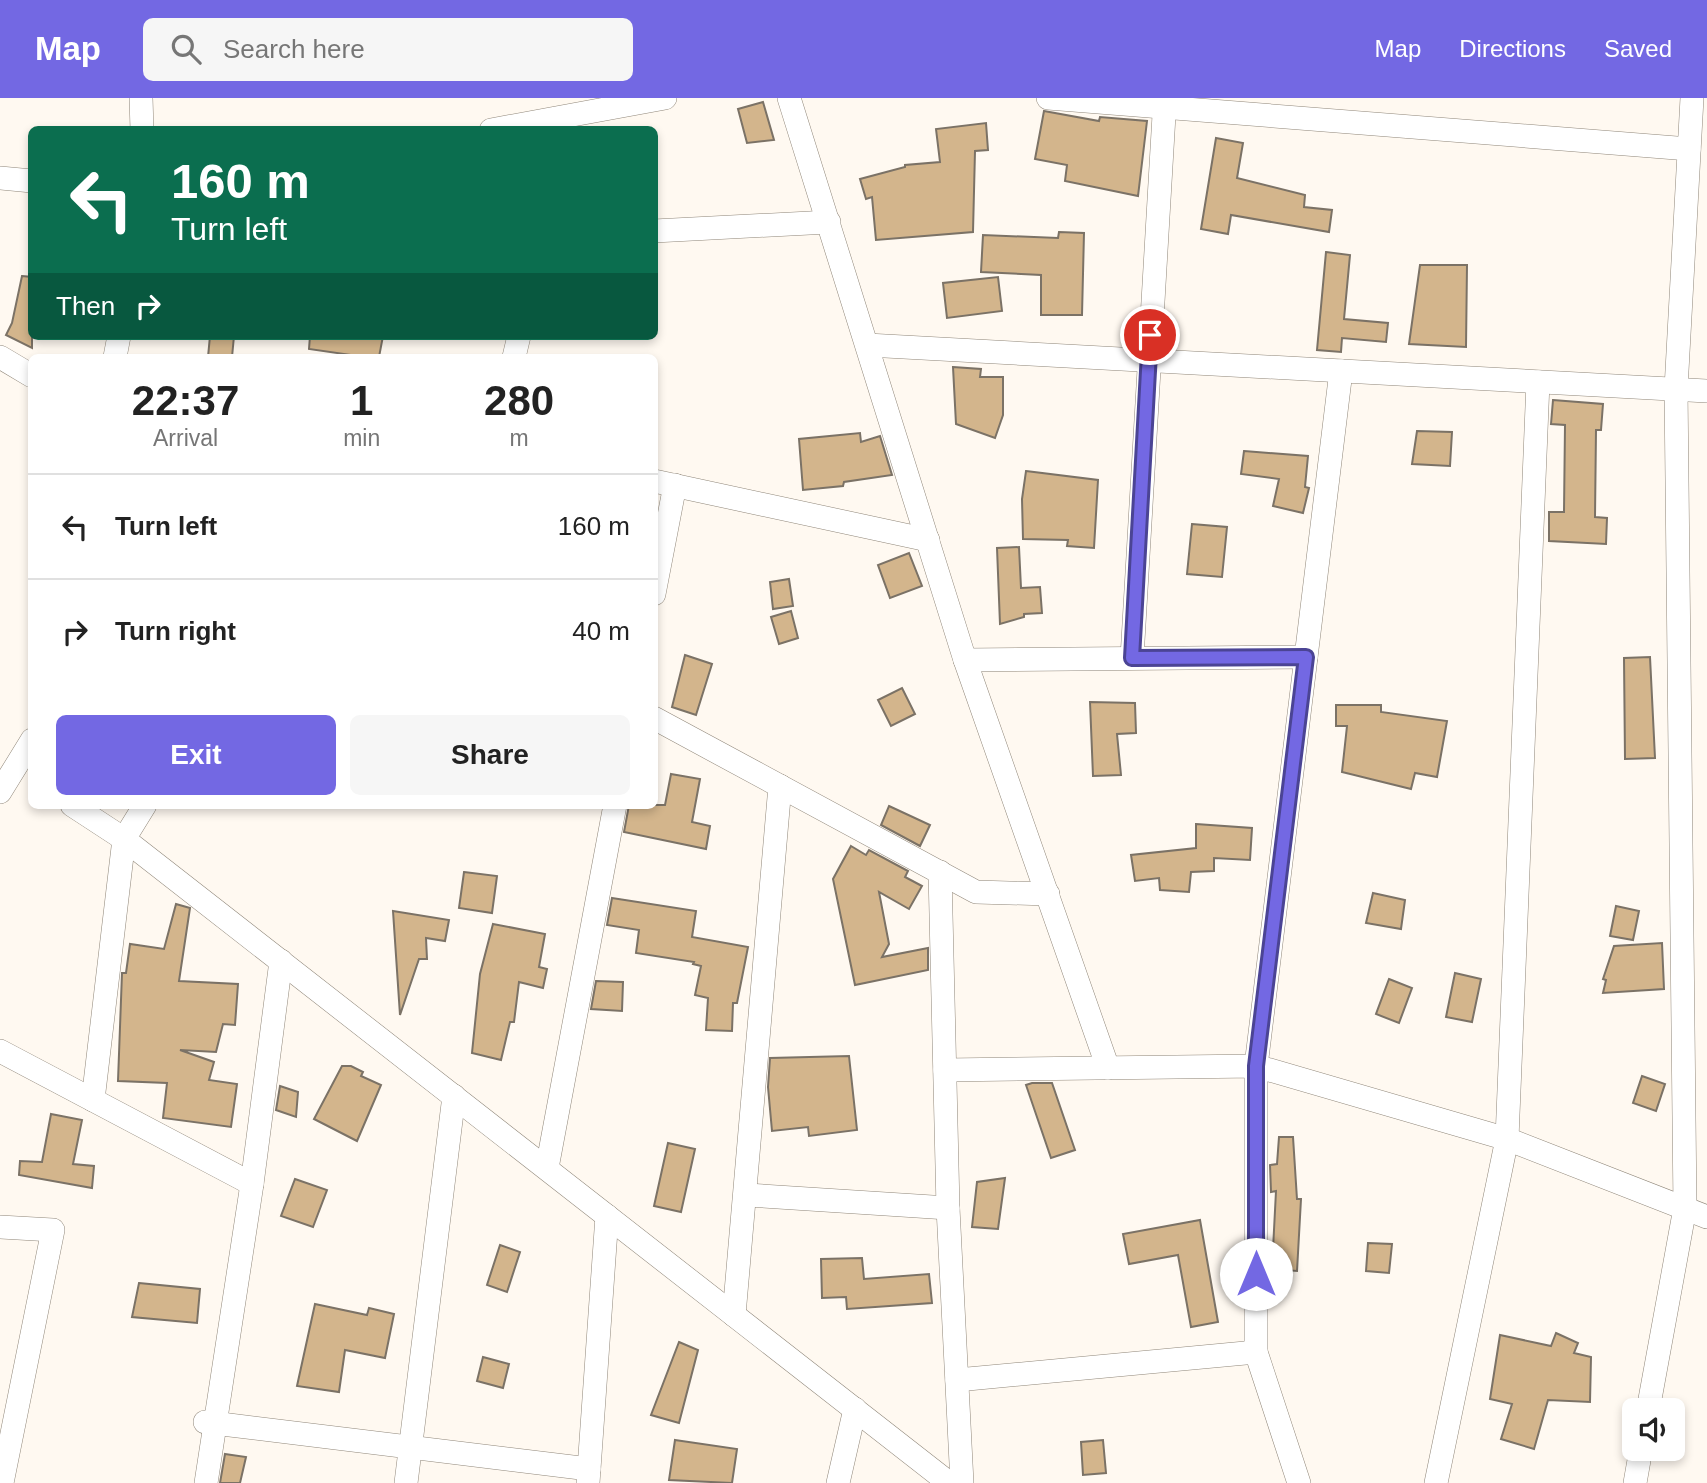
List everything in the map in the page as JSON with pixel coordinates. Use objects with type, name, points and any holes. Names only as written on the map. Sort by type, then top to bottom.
[{"type":"street","points":[[141,98],[142,126]]},
{"type":"street","points":[[513,126],[665,98]]},
{"type":"street","points":[[789,98],[965,660],[1108,1068]]},
{"type":"street","points":[[1048,98],[1164,103],[1689,149]]},
{"type":"street","points":[[1650,1398],[1685,1208],[1676,389],[1692,98]]},
{"type":"street","points":[[1132,658],[1164,103]]},
{"type":"street","points":[[0,178],[28,181]]},
{"type":"street","points":[[658,231],[829,222]]},
{"type":"street","points":[[867,345],[1707,391]]},
{"type":"street","points":[[0,357],[28,374]]},
{"type":"street","points":[[1299,1483],[1256,1352],[1256,1066],[1341,371]]},
{"type":"street","points":[[1436,1483],[1507,1139],[1538,382]]},
{"type":"street","points":[[658,554],[665,483],[928,540]]},
{"type":"street","points":[[965,660],[1306,657]]},
{"type":"street","points":[[658,720],[975,892],[1048,894]]},
{"type":"street","points":[[0,792],[28,747]]},
{"type":"street","points":[[734,1315],[747,1195],[780,786]]},
{"type":"street","points":[[78,809],[124,839],[949,1483]]},
{"type":"street","points":[[93,1100],[124,839],[143,809]]},
{"type":"street","points":[[547,1168],[614,809]]},
{"type":"street","points":[[940,872],[948,1208],[962,1483]]},
{"type":"street","points":[[206,1483],[210,1423],[252,1184],[281,961]]},
{"type":"street","points":[[0,1051],[252,1184]]},
{"type":"street","points":[[945,1070],[1256,1066],[1507,1139],[1707,1217]]},
{"type":"street","points":[[407,1483],[454,1096]]},
{"type":"street","points":[[747,1195],[948,1208]]},
{"type":"street","points":[[210,1423],[411,1447],[589,1476],[607,1216]]},
{"type":"street","points":[[0,1227],[53,1230],[2,1483]]},
{"type":"street","points":[[957,1380],[1256,1352]]},
{"type":"street","points":[[838,1483],[855,1409]]},
{"type":"street","points":[[1635,1483],[1639,1461]]},
{"type":"building","points":[[763,102],[774,140],[747,143],[738,109]]},
{"type":"building","points":[[1044,111],[1099,121],[1100,117],[1147,121],[1138,196],[1065,181],[1067,165],[1035,159]]},
{"type":"building","points":[[986,123],[988,150],[975,151],[973,232],[876,240],[872,197],[866,199],[860,179],[905,165],[940,162],[936,129]]},
{"type":"building","points":[[1216,138],[1243,143],[1237,178],[1305,195],[1304,207],[1332,210],[1329,232],[1231,215],[1228,234],[1201,229]]},
{"type":"building","points":[[1059,232],[1084,233],[1082,315],[1041,315],[1041,275],[981,272],[983,235],[1058,238]]},
{"type":"building","points":[[1326,252],[1350,255],[1344,319],[1388,323],[1386,342],[1342,338],[1341,352],[1317,350]]},
{"type":"building","points":[[1420,265],[1467,265],[1466,347],[1409,344]]},
{"type":"building","points":[[22,276],[28,277],[28,340],[32,340],[32,348],[6,335],[12,323]]},
{"type":"building","points":[[998,277],[1002,311],[947,318],[943,283]]},
{"type":"building","points":[[210,340],[234,340],[232,354],[208,354]]},
{"type":"building","points":[[310,340],[382,340],[380,354],[344,354],[309,349]]},
{"type":"building","points":[[953,367],[981,369],[980,377],[1003,377],[1003,415],[995,438],[956,424]]},
{"type":"building","points":[[1553,400],[1603,404],[1601,430],[1596,430],[1595,517],[1607,518],[1606,544],[1549,541],[1549,512],[1564,512],[1565,425],[1551,424]]},
{"type":"building","points":[[1417,431],[1452,432],[1450,466],[1412,464]]},
{"type":"building","points":[[860,433],[861,442],[880,436],[892,475],[844,482],[843,486],[803,490],[799,439]]},
{"type":"building","points":[[1244,451],[1308,456],[1305,487],[1309,488],[1303,513],[1273,506],[1279,479],[1241,474]]},
{"type":"building","points":[[1026,471],[1098,480],[1094,548],[1067,546],[1068,540],[1023,539],[1022,499]]},
{"type":"building","points":[[1192,524],[1227,527],[1222,577],[1187,574]]},
{"type":"building","points":[[1019,547],[1021,588],[1040,587],[1042,613],[1024,614],[1024,617],[1000,624],[997,548]]},
{"type":"building","points":[[909,553],[922,586],[890,598],[878,565]]},
{"type":"building","points":[[789,579],[793,606],[773,609],[770,582]]},
{"type":"building","points":[[791,611],[798,638],[779,644],[771,617]]},
{"type":"building","points":[[685,655],[712,664],[696,715],[672,707]]},
{"type":"building","points":[[1650,657],[1655,758],[1625,759],[1624,658]]},
{"type":"building","points":[[902,688],[915,714],[891,726],[878,700]]},
{"type":"building","points":[[1090,702],[1135,703],[1136,733],[1117,734],[1121,775],[1093,776]]},
{"type":"building","points":[[1336,705],[1381,705],[1381,712],[1447,721],[1437,777],[1415,773],[1411,789],[1342,772],[1347,726],[1336,726]]},
{"type":"building","points":[[671,774],[700,779],[692,822],[710,826],[706,849],[624,832],[628,809],[658,809],[658,805],[665,805]]},
{"type":"building","points":[[889,806],[930,825],[920,846],[881,825]]},
{"type":"building","points":[[1196,824],[1252,828],[1250,860],[1214,858],[1214,871],[1191,872],[1189,892],[1160,890],[1159,878],[1135,881],[1131,855],[1196,848]]},
{"type":"building","points":[[851,846],[866,855],[869,850],[908,871],[905,877],[922,886],[909,909],[879,892],[889,944],[882,957],[928,948],[928,970],[855,985],[833,879]]},
{"type":"building","points":[[464,872],[497,876],[492,913],[459,908]]},
{"type":"building","points":[[1373,893],[1405,900],[1401,929],[1366,923]]},
{"type":"building","points":[[612,898],[696,911],[692,937],[748,947],[737,1003],[733,1003],[732,1031],[706,1030],[708,998],[695,995],[701,966],[693,964],[694,962],[636,953],[639,930],[607,925]]},
{"type":"building","points":[[176,904],[190,908],[179,981],[238,984],[235,1025],[223,1024],[216,1052],[180,1050],[214,1062],[209,1080],[237,1084],[231,1127],[163,1118],[167,1083],[118,1081],[122,973],[126,973],[130,944],[164,949]]},
{"type":"building","points":[[1616,906],[1639,911],[1633,940],[1610,936]]},
{"type":"building","points":[[393,911],[449,920],[445,941],[426,938],[427,959],[419,959],[400,1015]]},
{"type":"building","points":[[493,924],[545,934],[539,967],[547,969],[543,988],[519,982],[514,1022],[510,1022],[501,1060],[472,1053],[480,974]]},
{"type":"building","points":[[1662,943],[1664,989],[1603,993],[1606,980],[1603,979],[1614,946]]},
{"type":"building","points":[[1455,973],[1481,979],[1472,1022],[1446,1017]]},
{"type":"building","points":[[1389,979],[1412,988],[1399,1023],[1376,1014]]},
{"type":"building","points":[[596,981],[623,982],[622,1011],[591,1009]]},
{"type":"building","points":[[849,1056],[857,1130],[809,1136],[808,1127],[772,1131],[768,1087],[770,1058]]},
{"type":"building","points":[[342,1066],[351,1066],[363,1072],[361,1076],[381,1085],[357,1141],[314,1119]]},
{"type":"building","points":[[1642,1076],[1665,1084],[1656,1111],[1633,1103]]},
{"type":"building","points":[[1052,1083],[1075,1150],[1051,1158],[1026,1085]]},
{"type":"building","points":[[280,1086],[298,1092],[296,1117],[276,1110]]},
{"type":"building","points":[[51,1114],[82,1120],[73,1164],[94,1166],[92,1188],[19,1175],[20,1161],[42,1162]]},
{"type":"building","points":[[1279,1137],[1293,1137],[1297,1199],[1301,1199],[1297,1271],[1272,1269],[1276,1191],[1271,1192],[1270,1165],[1277,1164]]},
{"type":"building","points":[[668,1143],[695,1149],[681,1212],[654,1206]]},
{"type":"building","points":[[1005,1178],[998,1229],[972,1227],[977,1182]]},
{"type":"building","points":[[295,1179],[327,1190],[313,1227],[281,1216]]},
{"type":"building","points":[[1200,1220],[1218,1322],[1191,1327],[1178,1255],[1129,1264],[1123,1234]]},
{"type":"building","points":[[1368,1243],[1392,1244],[1389,1273],[1366,1271]]},
{"type":"building","points":[[500,1245],[520,1252],[507,1292],[487,1285]]},
{"type":"building","points":[[862,1258],[864,1279],[929,1274],[932,1303],[847,1309],[846,1297],[822,1298],[821,1259]]},
{"type":"building","points":[[139,1283],[200,1289],[197,1323],[132,1317]]},
{"type":"building","points":[[315,1304],[367,1315],[369,1308],[394,1314],[385,1358],[345,1350],[339,1392],[297,1386]]},
{"type":"building","points":[[1556,1333],[1578,1343],[1574,1353],[1591,1357],[1590,1402],[1548,1400],[1534,1449],[1501,1439],[1512,1404],[1490,1399],[1500,1335],[1551,1346]]},
{"type":"building","points":[[679,1342],[698,1350],[679,1423],[651,1415]]},
{"type":"building","points":[[483,1357],[509,1364],[503,1388],[477,1381]]},
{"type":"building","points":[[675,1440],[737,1449],[732,1483],[669,1480]]},
{"type":"building","points":[[1103,1440],[1106,1473],[1083,1475],[1081,1442]]},
{"type":"building","points":[[225,1454],[246,1457],[240,1483],[220,1483]]},
{"type":"route","points":[[1150,335],[1132,658],[1306,657],[1256,1066],[1256,1274]]}]
